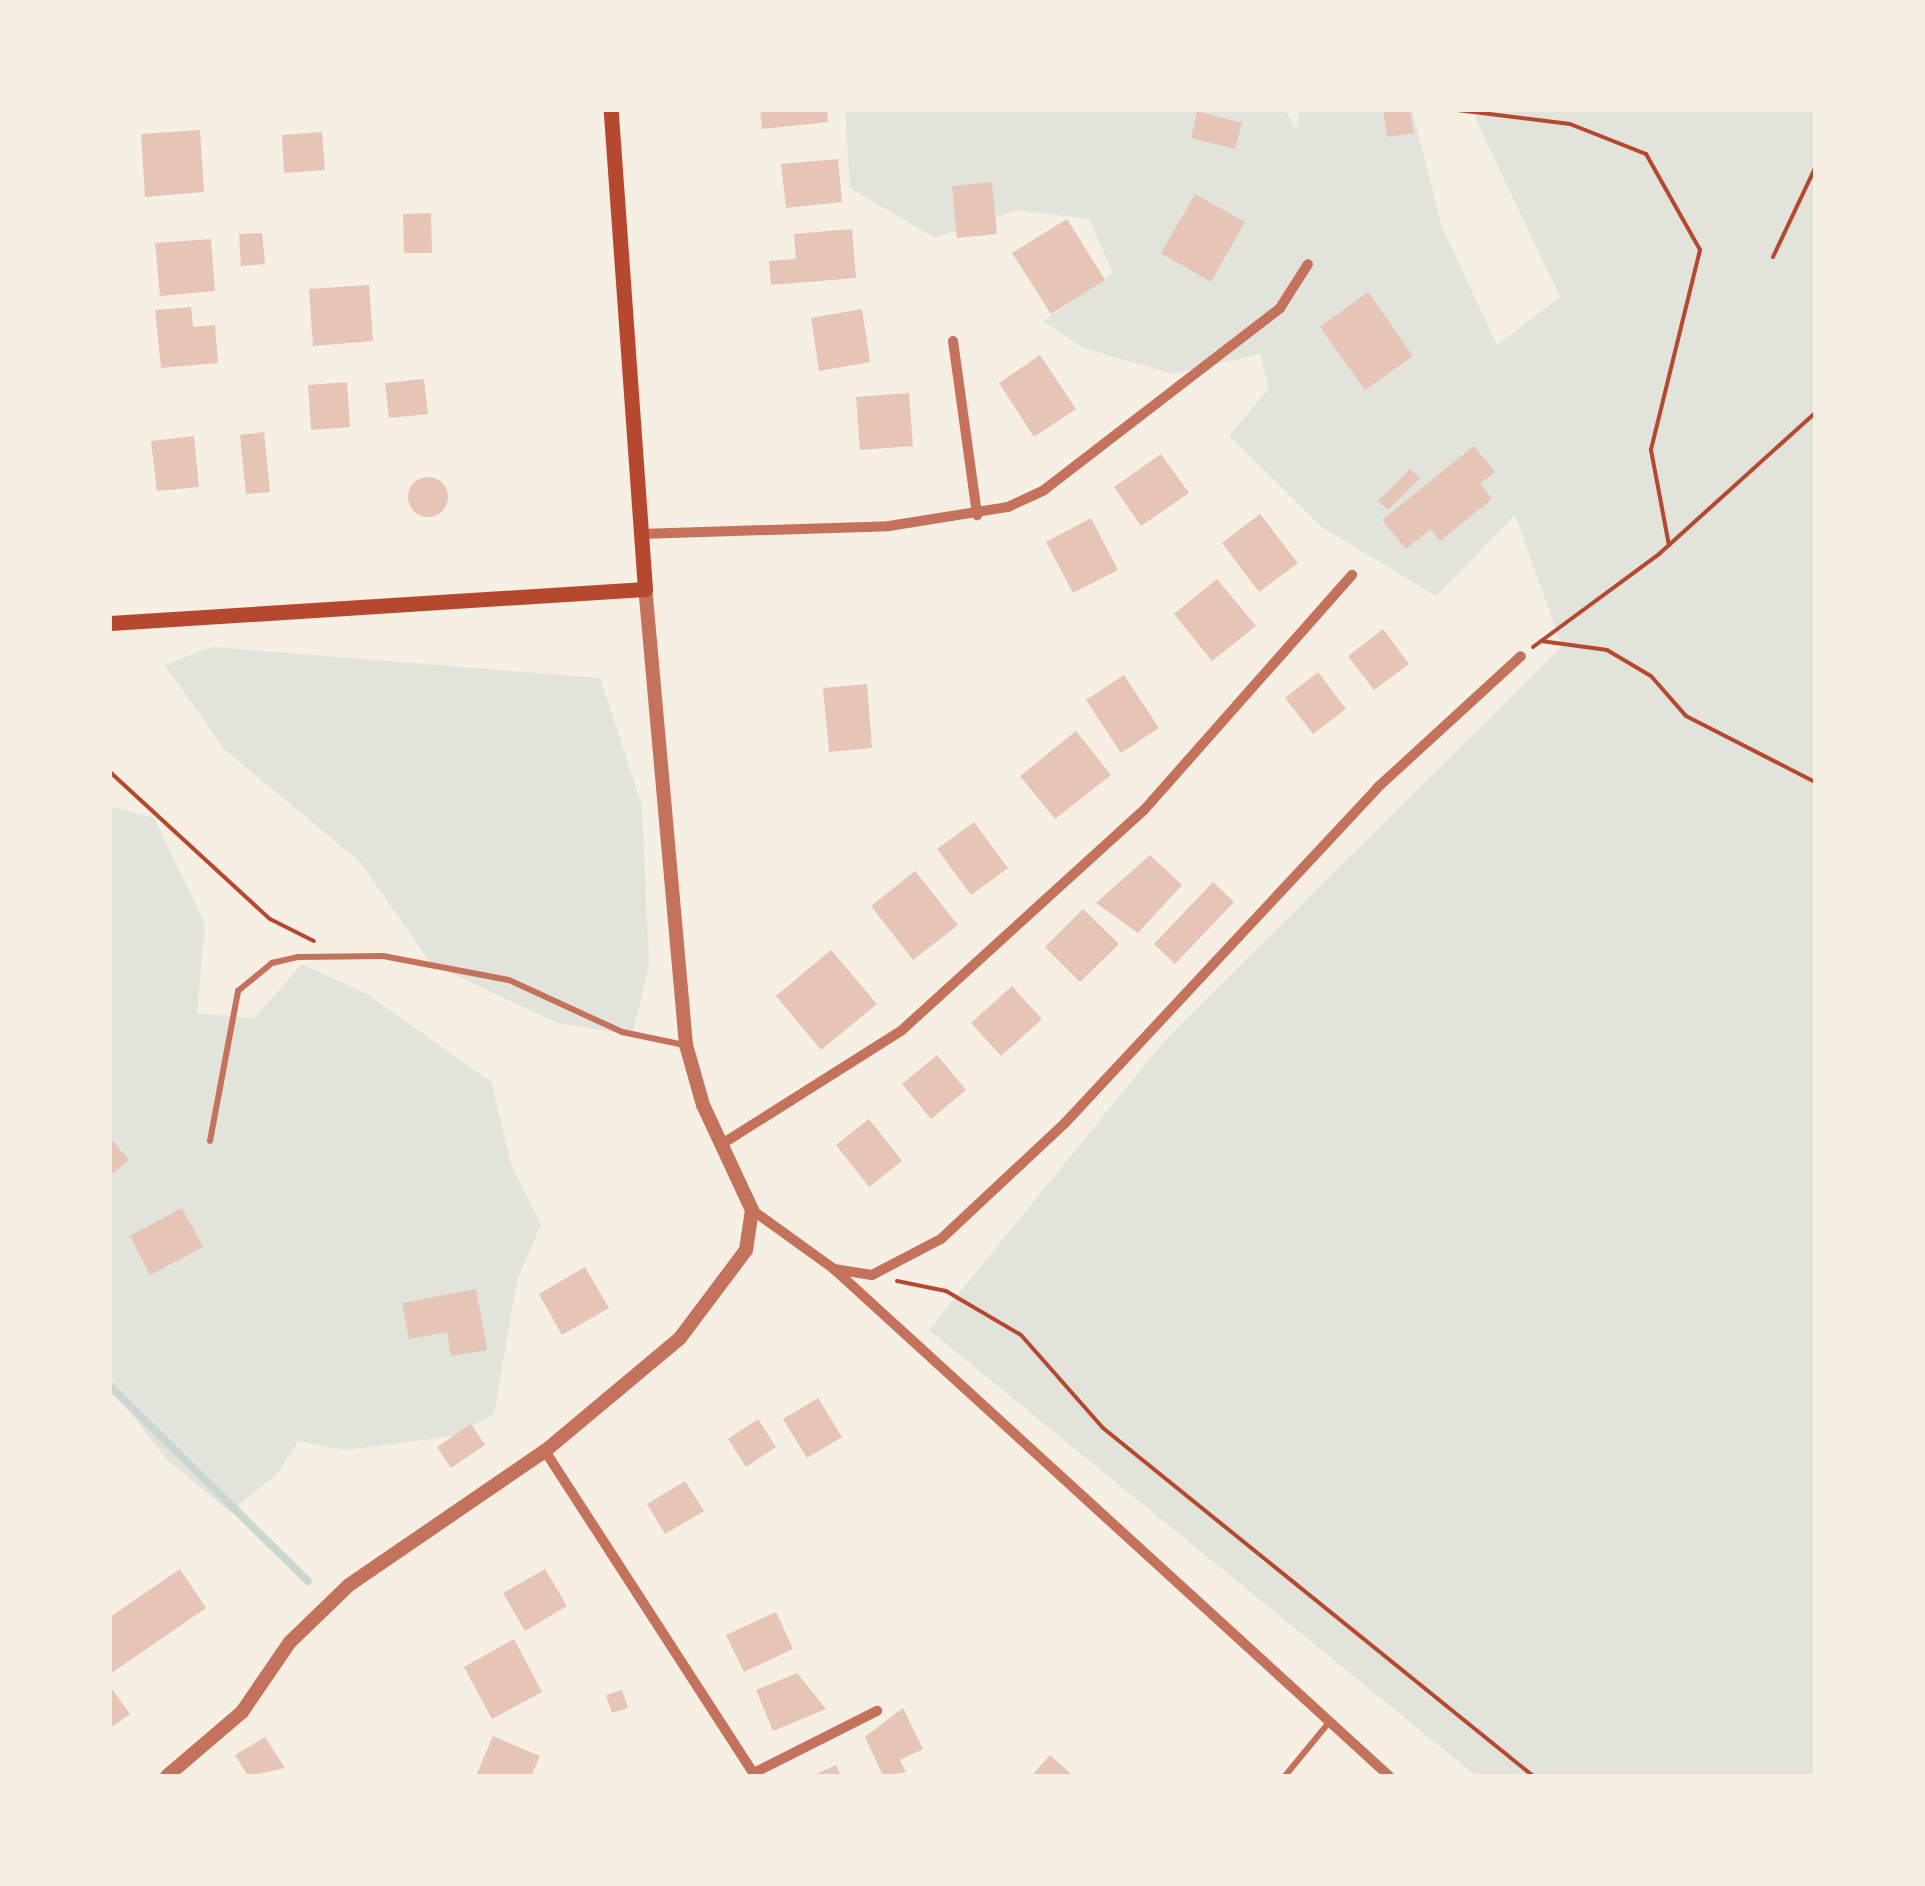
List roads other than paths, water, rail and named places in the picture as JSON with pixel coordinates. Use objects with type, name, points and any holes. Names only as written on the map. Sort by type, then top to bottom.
[{"type":"main road","points":[[110,623],[644,590],[612,110]]},
{"type":"street","points":[[640,534],[977,514],[1044,490],[1280,308],[1308,264]]},
{"type":"street","points":[[952,341],[977,514]]},
{"type":"street","points":[[722,1144],[902,1031],[1144,810],[1352,575]]},
{"type":"street","points":[[644,590],[686,1045],[722,1144],[752,1210],[834,1269],[1389,1776]]},
{"type":"street","points":[[834,1269],[872,1276],[941,1239],[1065,1123],[1378,788],[1520,656]]},
{"type":"street","points":[[167,1776],[242,1712],[290,1642],[349,1586],[546,1451],[680,1338],[746,1250],[752,1210]]},
{"type":"street","points":[[546,1451],[755,1775],[877,1711]]},
{"type":"lane","points":[[210,1141],[238,990],[272,964],[336,952],[510,980],[622,1032],[686,1045]]},
{"type":"lane","points":[[1285,1776],[1330,1721]]},
{"type":"waterway","points":[[110,1386],[308,1581]]}]
